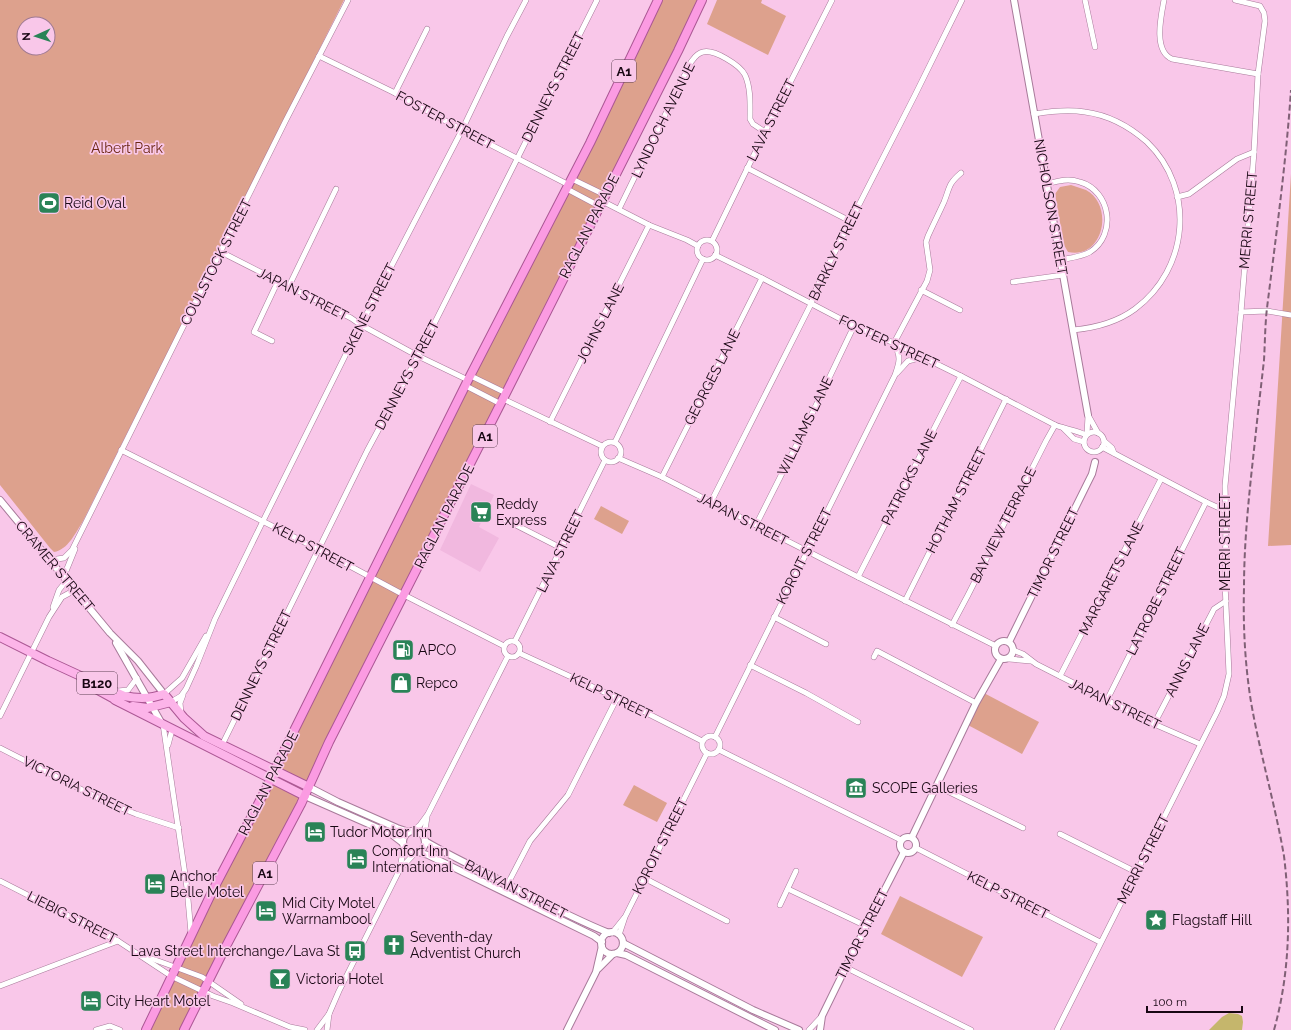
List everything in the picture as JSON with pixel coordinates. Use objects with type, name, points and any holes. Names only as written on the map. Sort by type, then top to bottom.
[{"type":"highway","name":"RAGLAN PARADE","points":[[146,1030],[191,934],[271,780],[468,380],[570,184],[658,0]]},
{"type":"highway","name":"RAGLAN PARADE","points":[[184,1030],[305,796],[329,742],[678,51],[701,0]]},
{"type":"main road","name":"B120","points":[[0,637],[48,661],[129,697],[147,698],[164,694],[187,721],[220,748],[271,780],[305,796]]},
{"type":"main road","name":"B120","points":[[48,661],[115,700],[172,730],[220,748],[309,787]]},
{"type":"main road","name":"B120","points":[[115,700],[137,707],[153,708],[170,702]]},
{"type":"main road","points":[[172,730],[187,721]]},
{"type":"street","name":"COULSTOCK STREET","points":[[50,560],[61,559],[67,556],[72,550],[348,0]]},
{"type":"street","name":"SKENE STREET","points":[[187,721],[181,713],[181,700],[216,619],[361,325],[462,130],[526,0]]},
{"type":"street","name":"DENNEYS STREET","points":[[220,748],[367,451],[418,356],[597,0]]},
{"type":"street","name":"LAVA STREET","points":[[712,241],[747,168],[832,0]]},
{"type":"street","name":"BARKLY STREET","points":[[711,502],[811,304],[817,287],[850,221],[962,0]]},
{"type":"street","name":"NICHOLSON STREET","points":[[1014,0],[1088,415],[1087,435]]},
{"type":"street","points":[[1085,0],[1095,47]]},
{"type":"street","points":[[1164,0],[1159,30],[1164,52],[1167,57],[1258,74]]},
{"type":"street","name":"MERRI STREET","points":[[1057,1030],[1221,702],[1229,674],[1226,601],[1226,473],[1254,152],[1258,74],[1265,17],[1260,6],[1235,0]]},
{"type":"street","points":[[395,93],[427,29]]},
{"type":"street","name":"LYNDOCH AVENUE","points":[[619,209],[691,62],[695,56],[701,52],[707,51],[714,53],[739,66],[748,83],[750,119],[753,124],[765,132]]},
{"type":"street","name":"FOSTER STREET","points":[[319,56],[395,93],[462,130],[570,184]]},
{"type":"street","points":[[1034,114],[1060,111],[1086,112],[1099,115],[1124,126],[1143,139],[1161,159],[1171,177],[1177,197],[1180,216],[1177,247],[1167,273],[1158,286],[1143,302],[1126,315],[1101,326],[1073,330]]},
{"type":"street","points":[[1177,197],[1189,194],[1237,159],[1254,152]]},
{"type":"street","points":[[747,168],[850,221]]},
{"type":"street","points":[[894,344],[927,280],[930,270],[926,242],[928,236],[945,201],[952,180],[961,173]]},
{"type":"street","points":[[1046,184],[1068,180],[1084,183],[1094,189],[1098,194],[1107,212],[1107,227],[1097,246],[1085,255],[1060,260]]},
{"type":"street","points":[[570,184],[649,225],[698,246]]},
{"type":"street","points":[[570,184],[602,200]]},
{"type":"street","points":[[289,286],[336,189]]},
{"type":"street","name":"JOHNS LANE","points":[[550,422],[649,225]]},
{"type":"street","points":[[702,241],[712,241],[716,246],[716,255],[710,259],[703,259],[698,254],[698,246],[702,241]]},
{"type":"street","name":"JAPAN STREET","points":[[221,252],[351,318],[418,356],[550,422],[602,446]]},
{"type":"street","name":"FOSTER STREET","points":[[716,255],[854,326],[961,376],[1055,425],[1087,435]]},
{"type":"street","points":[[615,442],[703,259]]},
{"type":"street","points":[[1013,282],[1063,275]]},
{"type":"street","name":"GEORGES LANE","points":[[662,477],[762,278]]},
{"type":"street","points":[[272,341],[254,332],[278,281]]},
{"type":"street","points":[[922,290],[960,310]]},
{"type":"street","points":[[1241,312],[1267,311],[1291,315]]},
{"type":"street","name":"WILLIAMS LANE","points":[[756,525],[854,326]]},
{"type":"street","name":"KOROIT STREET","points":[[715,736],[895,375],[900,362],[898,352],[894,344]]},
{"type":"street","name":"KOROIT STREET","points":[[895,375],[908,361],[923,357]]},
{"type":"street","name":"PATRICKS LANE","points":[[858,577],[961,376]]},
{"type":"street","name":"JAPAN STREET","points":[[468,380],[504,398]]},
{"type":"street","name":"HOTHAM STREET","points":[[905,601],[1006,399]]},
{"type":"street","name":"NICHOLSON STREET","points":[[1088,415],[1098,433]]},
{"type":"street","name":"BAYVIEW TERRACE","points":[[952,625],[1055,425]]},
{"type":"street","name":"FOSTER STREET","points":[[1062,428],[1074,439],[1084,442]]},
{"type":"street","points":[[1093,432],[1098,433],[1103,438],[1102,446],[1095,452],[1085,447],[1084,442],[1087,435],[1093,432]]},
{"type":"street","points":[[608,442],[615,442],[620,447],[621,451],[618,458],[613,462],[605,460],[600,453],[602,446],[608,442]]},
{"type":"street","points":[[1102,446],[1112,448],[1115,454],[1161,479],[1226,511]]},
{"type":"street","name":"TIMOR STREET","points":[[1009,642],[1092,474],[1095,462],[1102,446]]},
{"type":"street","name":"KELP STREET","points":[[122,450],[318,549],[404,596],[504,646]]},
{"type":"street","points":[[1091,451],[1095,462]]},
{"type":"street","name":"JAPAN STREET","points":[[618,458],[662,477],[996,646]]},
{"type":"street","name":"LAVA STREET","points":[[515,641],[605,460]]},
{"type":"street","name":"MARGARETS LANE","points":[[1060,676],[1161,479]]},
{"type":"street","name":"CRAMER STREET","points":[[0,500],[110,633],[138,661],[164,694]]},
{"type":"street","name":"LATROBE STREET","points":[[1107,700],[1206,502]]},
{"type":"street","points":[[504,519],[561,548]]},
{"type":"street","name":"COULSTOCK STREET","points":[[49,617],[66,578],[85,524]]},
{"type":"street","points":[[0,716],[49,617],[62,597],[75,590]]},
{"type":"street","name":"ANNS LANE","points":[[1154,724],[1212,613],[1217,607],[1226,601]]},
{"type":"street","points":[[774,617],[826,644]]},
{"type":"street","name":"SKENE STREET","points":[[164,694],[182,678],[216,619]]},
{"type":"street","name":"CRAMER STREET","points":[[110,633],[137,678],[147,698]]},
{"type":"street","points":[[515,641],[519,646],[519,653],[515,657],[508,656],[504,653],[504,646],[507,642],[515,641]]},
{"type":"street","points":[[1000,642],[1009,642],[1014,650],[1009,659],[1004,660],[996,654],[996,646],[1000,642]]},
{"type":"street","name":"JAPAN STREET","points":[[1014,650],[1023,654],[1032,662],[1154,724],[1200,744]]},
{"type":"street","points":[[874,657],[877,651],[976,703]]},
{"type":"street","name":"KELP STREET","points":[[519,653],[617,698],[702,741]]},
{"type":"street","points":[[400,869],[404,837],[420,825],[428,814],[508,656]]},
{"type":"street","points":[[912,837],[976,703],[1001,659]]},
{"type":"street","name":"JAPAN STREET","points":[[1009,659],[1032,662]]},
{"type":"street","points":[[750,665],[858,722]]},
{"type":"street","points":[[113,691],[128,690],[137,678]]},
{"type":"street","name":"SKENE STREET","points":[[170,702],[181,696],[186,689]]},
{"type":"street","name":"B120","points":[[147,698],[163,724]]},
{"type":"street","points":[[504,891],[530,841],[568,795],[617,698]]},
{"type":"street","points":[[163,724],[190,909],[191,934]]},
{"type":"street","points":[[167,750],[172,730]]},
{"type":"street","points":[[708,736],[715,736],[720,744],[719,750],[713,754],[707,754],[702,748],[702,741],[708,736]]},
{"type":"street","name":"VICTORIA STREET","points":[[0,748],[106,802],[136,814],[179,828]]},
{"type":"street","points":[[719,750],[901,840]]},
{"type":"street","name":"KOROIT STREET","points":[[619,935],[625,918],[644,878],[707,754]]},
{"type":"street","points":[[937,786],[1023,828]]},
{"type":"street","points":[[309,787],[338,802],[397,828],[406,831],[420,832],[424,839]]},
{"type":"street","points":[[305,796],[390,833],[409,851],[417,852]]},
{"type":"street","points":[[326,1030],[329,1014],[339,991],[400,869],[423,847],[428,814]]},
{"type":"street","points":[[1060,834],[1136,872]]},
{"type":"street","points":[[907,836],[912,837],[916,843],[916,848],[912,852],[904,852],[900,845],[901,840],[907,836]]},
{"type":"street","name":"BANYAN STREET","points":[[424,839],[439,850],[571,917],[610,933]]},
{"type":"street","name":"KELP STREET","points":[[916,848],[1100,942]]},
{"type":"street","name":"BANYAN STREET","points":[[417,852],[428,854],[504,891],[594,936],[602,944]]},
{"type":"street","name":"TIMOR STREET","points":[[820,1030],[822,1016],[845,967],[904,852]]},
{"type":"street","points":[[780,905],[796,871]]},
{"type":"street","points":[[644,878],[727,921]]},
{"type":"street","name":"LIEBIG STREET","points":[[0,881],[118,941],[171,976],[204,992],[247,1008],[293,1028],[305,1030]]},
{"type":"street","points":[[788,888],[866,926]]},
{"type":"street","name":"KOROIT STREET","points":[[610,933],[625,918]]},
{"type":"street","points":[[567,1030],[598,969],[604,937],[610,933],[619,935],[623,943],[641,953],[753,1010],[799,1030]]},
{"type":"street","points":[[0,986],[118,941]]},
{"type":"street","points":[[598,969],[621,949],[623,943]]},
{"type":"street","points":[[602,944],[605,951],[626,955],[775,1030]]},
{"type":"street","name":"LIEBIG STREET","points":[[142,956],[202,977],[247,1008]]},
{"type":"street","points":[[845,967],[971,1030]]},
{"type":"street","points":[[317,1030],[329,1014]]},
{"type":"street","name":"TIMOR STREET","points":[[809,1030],[822,1016]]},
{"type":"street","points":[[96,1030],[110,1026],[120,1030]]},
{"type":"shaded area","points":[[471,484],[494,495],[479,527],[499,538],[480,572],[440,550]]},
{"type":"shaded area","points":[[1229,1013],[1242,1016],[1242,1030],[1209,1030],[1222,1017]]},
{"type":"green space","name":"Albert Park","points":[[0,0],[344,0],[83,521],[71,540],[63,548],[54,552],[0,485]]},
{"type":"green space","points":[[658,0],[702,0],[184,1030],[146,1030]]},
{"type":"green space","points":[[717,0],[762,0],[761,3],[786,16],[768,55],[707,24]]},
{"type":"green space","points":[[1291,174],[1291,545],[1268,546]]},
{"type":"green space","points":[[1071,185],[1086,190],[1095,198],[1100,208],[1102,219],[1101,230],[1097,240],[1090,248],[1080,252],[1068,252],[1064,245],[1055,194],[1060,187]]},
{"type":"green space","points":[[601,506],[629,521],[622,534],[594,519]]},
{"type":"green space","points":[[982,692],[1039,722],[1022,754],[966,724]]},
{"type":"green space","points":[[634,785],[667,803],[657,822],[623,805]]},
{"type":"green space","points":[[900,896],[983,937],[962,977],[881,934]]},
{"type":"railway","points":[[1274,1030],[1286,965],[1288,943],[1288,900],[1284,856],[1249,688],[1244,631],[1244,566],[1249,500],[1264,360],[1266,314],[1284,172],[1291,90]]},
{"type":"place","name":"Reid Oval","points":[[49,203]]},
{"type":"place","name":"Reddy Express","points":[[481,512]]},
{"type":"place","name":"APCO","points":[[403,650]]},
{"type":"place","name":"Repco","points":[[401,683]]},
{"type":"place","name":"SCOPE Galleries","points":[[856,788]]},
{"type":"place","name":"Tudor Motor Inn","points":[[315,832]]},
{"type":"place","name":"Comfort Inn International","points":[[357,859]]},
{"type":"place","name":"Anchor Belle Motel","points":[[155,884]]},
{"type":"place","name":"Mid City Motel Warrnambool","points":[[266,911]]},
{"type":"place","name":"Flagstaff Hill","points":[[1156,920]]},
{"type":"place","name":"Seventh-day Adventist Church","points":[[394,945]]},
{"type":"place","name":"Lava Street Interchange/Lava St","points":[[355,951]]},
{"type":"place","name":"Victoria Hotel","points":[[280,979]]},
{"type":"place","name":"City Heart Motel","points":[[91,1001]]}]
